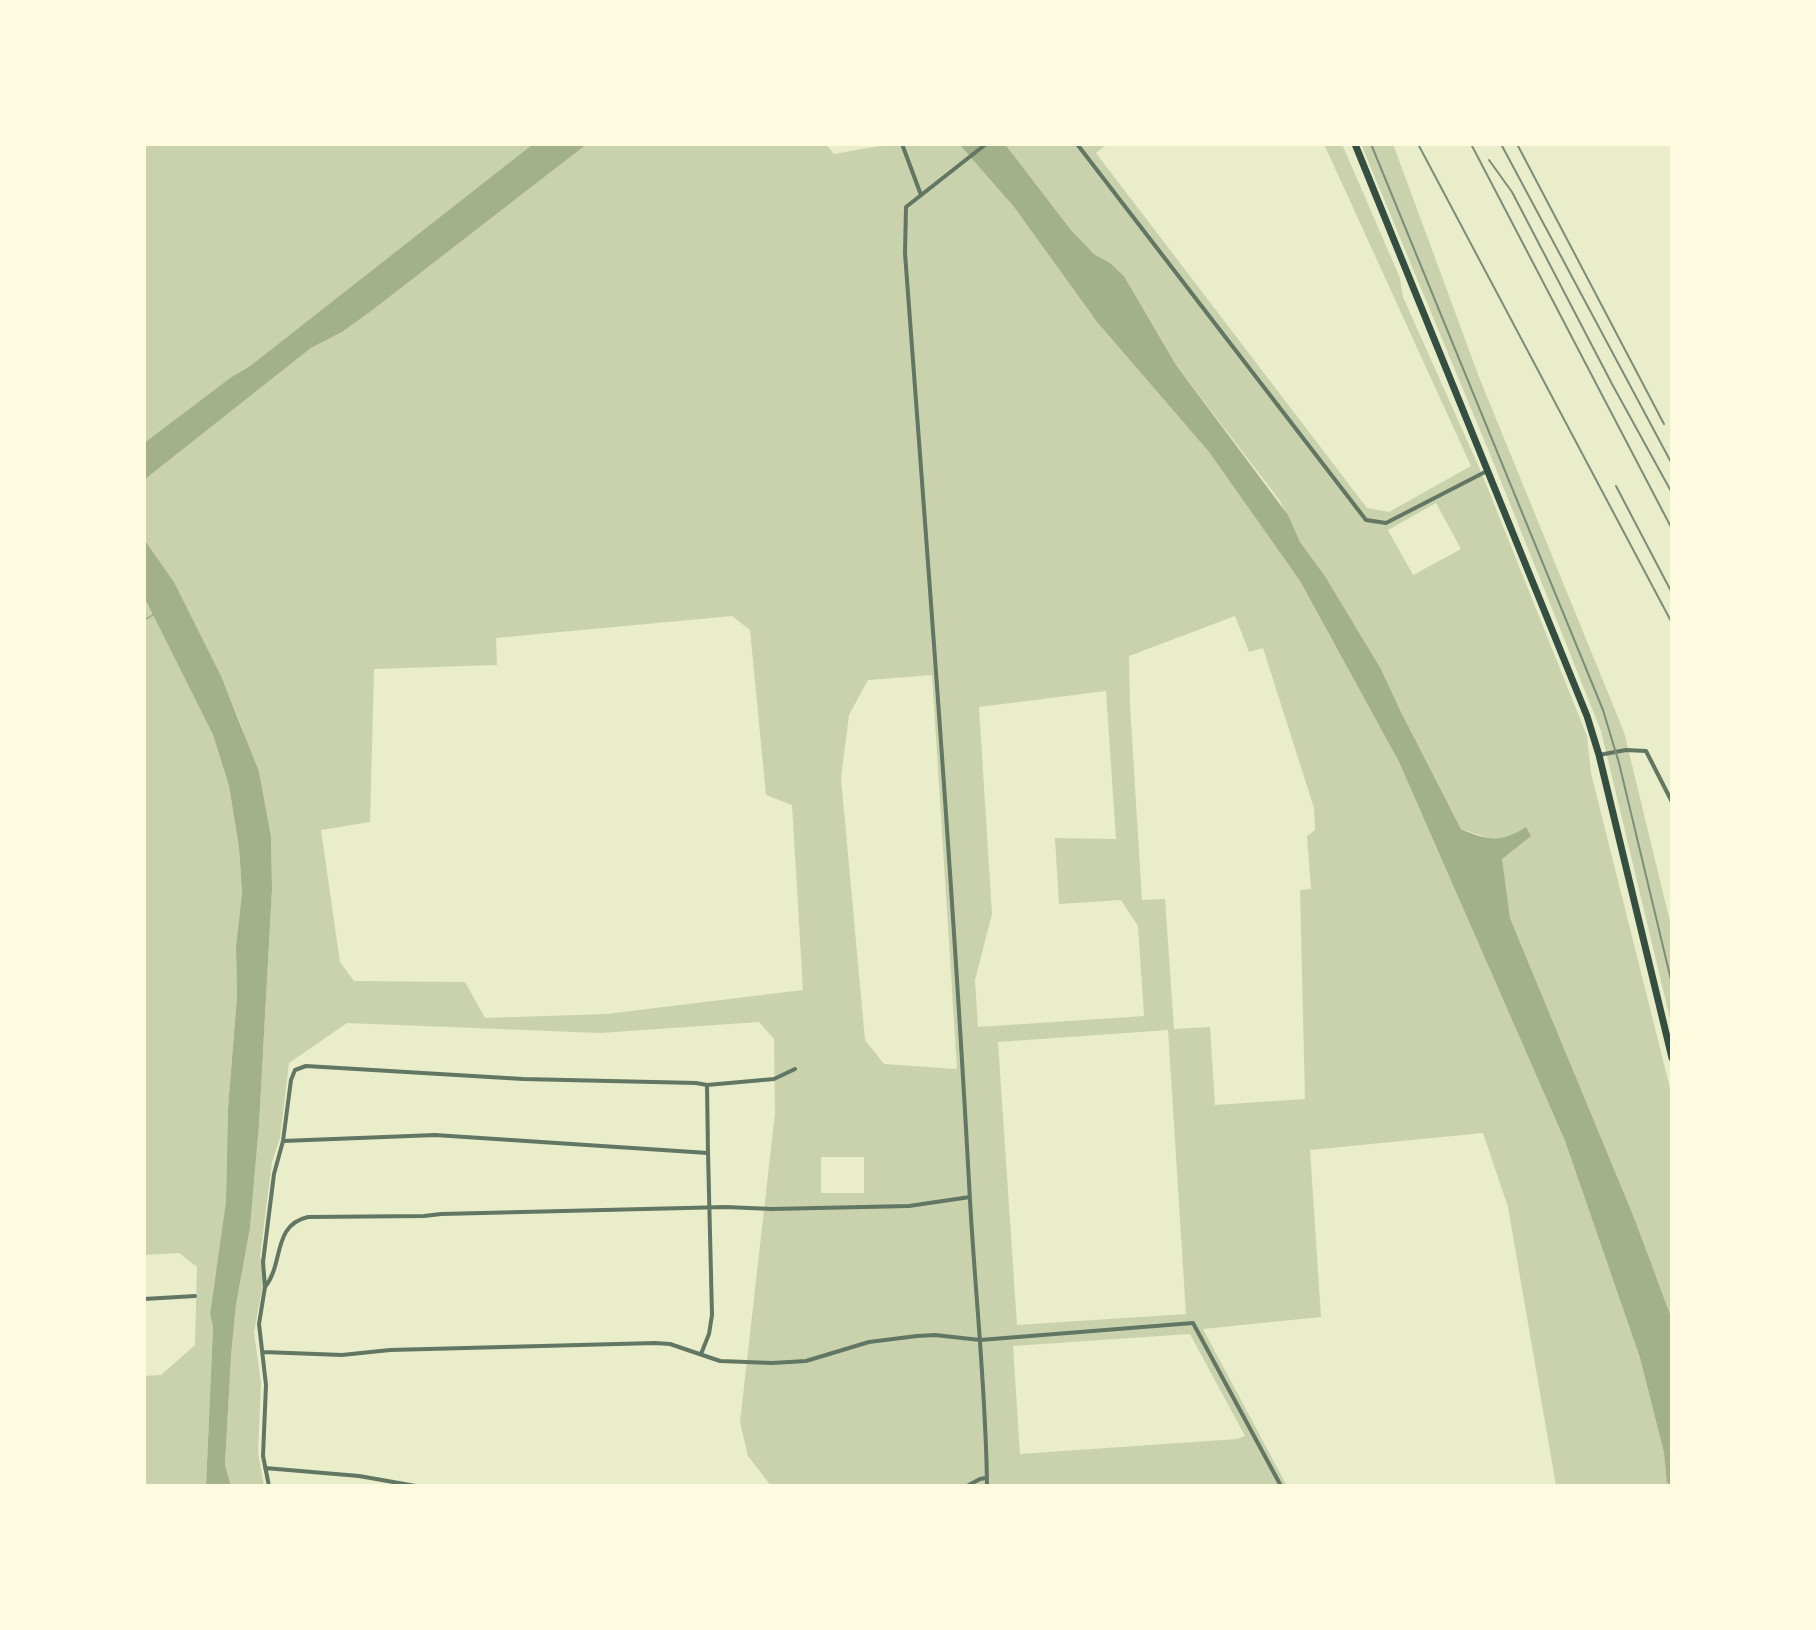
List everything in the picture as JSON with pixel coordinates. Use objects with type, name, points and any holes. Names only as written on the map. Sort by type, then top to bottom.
[{"type":"highway","points":[[1355,144],[1574,683],[1599,755],[1672,1058]]},
{"type":"street","points":[[902,144],[921,195]]},
{"type":"street","points":[[986,144],[906,207],[905,253],[963,1047],[987,1486]]},
{"type":"street","points":[[1077,144],[1366,520],[1379,524],[1392,521],[1487,471]]},
{"type":"street","points":[[1599,755],[1633,749],[1646,751],[1672,802]]},
{"type":"street","points":[[269,1486],[262,1437],[266,1385],[258,1332],[265,1287],[263,1262],[272,1184],[283,1141],[292,1074],[296,1070],[306,1066],[523,1079],[570,1078],[707,1085],[774,1079],[795,1069]]},
{"type":"street","points":[[701,1354],[712,1315],[707,1085]]},
{"type":"street","points":[[283,1141],[435,1135],[708,1153]]},
{"type":"street","points":[[265,1287],[284,1233],[303,1217],[909,1206],[970,1197]]},
{"type":"street","points":[[144,1299],[195,1296]]},
{"type":"street","points":[[263,1352],[342,1355],[390,1350],[655,1343],[670,1344],[720,1361],[772,1363],[806,1361],[869,1342],[904,1337],[935,1335],[980,1340],[1193,1323],[1281,1486]]},
{"type":"street","points":[[265,1468],[359,1476],[416,1486]]},
{"type":"street","points":[[967,1486],[987,1478]]},
{"type":"shaded area","points":[[144,144],[533,144],[250,366],[144,443]]},
{"type":"shaded area","points":[[533,144],[587,144],[370,312],[342,332],[311,348],[144,480],[144,443],[250,366]]},
{"type":"shaded area","points":[[587,144],[826,144],[834,154],[891,144],[959,144],[1014,207],[1097,322],[1209,452],[1300,581],[1399,762],[1565,1141],[1640,1358],[1664,1453],[1668,1486],[1556,1486],[1508,1207],[1483,1133],[1310,1150],[1321,1317],[1203,1329],[1287,1486],[771,1486],[748,1456],[740,1422],[775,1113],[774,1039],[759,1022],[600,1033],[347,1023],[289,1063],[280,1138],[272,1162],[260,1257],[265,1273],[254,1332],[261,1383],[258,1452],[264,1486],[231,1486],[225,1465],[231,1356],[236,1305],[250,1228],[259,1125],[272,889],[271,837],[242,727],[222,678],[174,582],[144,539],[144,480],[311,348],[342,332]],"holes":[[[732,616],[750,630],[766,795],[792,805],[803,990],[606,1014],[485,1018],[465,982],[354,981],[340,962],[321,830],[370,822],[374,669],[497,665],[496,638]],[[1235,616],[1249,652],[1263,648],[1314,808],[1315,830],[1307,836],[1311,889],[1300,890],[1305,1099],[1215,1105],[1210,1027],[1174,1029],[1165,899],[1142,900],[1129,656]],[[932,675],[956,1069],[884,1064],[865,1040],[841,778],[849,715],[868,680]],[[1106,691],[1116,839],[1055,838],[1059,904],[1121,900],[1138,926],[1144,1016],[978,1027],[975,980],[992,914],[979,707]],[[1168,1030],[1186,1314],[1017,1325],[998,1042]],[[821,1157],[864,1157],[864,1193],[821,1193]],[[1190,1334],[1245,1436],[1020,1454],[1013,1346]]]},
{"type":"shaded area","points":[[959,144],[1005,144],[1071,230],[1094,254],[1124,276],[1176,365],[1288,515],[1300,542],[1325,576],[1381,669],[1461,829],[1479,836],[1502,838],[1526,827],[1531,836],[1502,859],[1510,918],[1633,1215],[1671,1317],[1672,1486],[1667,1483],[1664,1453],[1640,1358],[1565,1141],[1399,762],[1300,581],[1209,452],[1097,322],[1014,207]]},
{"type":"shaded area","points":[[1005,144],[1107,144],[1096,153],[1367,508],[1389,512],[1471,466],[1324,144],[1342,144],[1400,278],[1403,297],[1482,474],[1587,736],[1591,773],[1672,1096],[1672,1324],[1633,1215],[1510,918],[1501,859],[1531,835],[1492,839],[1461,829],[1381,669],[1325,576],[1300,542],[1280,501],[1176,365],[1124,276],[1094,254],[1071,230]],"holes":[[[1436,503],[1461,549],[1413,575],[1388,530]]]},
{"type":"shaded area","points":[[1361,144],[1393,144],[1479,377],[1624,732],[1672,930],[1672,1027],[1601,731]]},
{"type":"shaded area","points":[[144,539],[174,582],[222,678],[259,772],[271,837],[272,889],[259,1125],[250,1228],[236,1305],[231,1356],[225,1465],[231,1486],[206,1486],[213,1327],[210,1314],[226,1201],[228,1108],[237,996],[236,947],[242,892],[239,848],[229,786],[213,735],[144,597]]},
{"type":"shaded area","points":[[144,597],[213,735],[229,786],[239,848],[242,892],[236,947],[237,996],[228,1108],[226,1201],[210,1314],[213,1327],[206,1486],[144,1486],[144,1376],[161,1375],[195,1345],[197,1267],[179,1253],[144,1255]]},
{"type":"waterway","points":[[144,620],[153,615]]},
{"type":"tram line","points":[[1371,144],[1603,710],[1619,763],[1672,984]]},
{"type":"railway","points":[[1418,144],[1672,623]]},
{"type":"railway","points":[[1471,144],[1672,529]]},
{"type":"railway","points":[[1501,144],[1672,464]]},
{"type":"railway","points":[[1517,144],[1664,424]]},
{"type":"railway","points":[[1489,160],[1512,192],[1672,493]]},
{"type":"railway","points":[[1616,486],[1672,593]]}]
